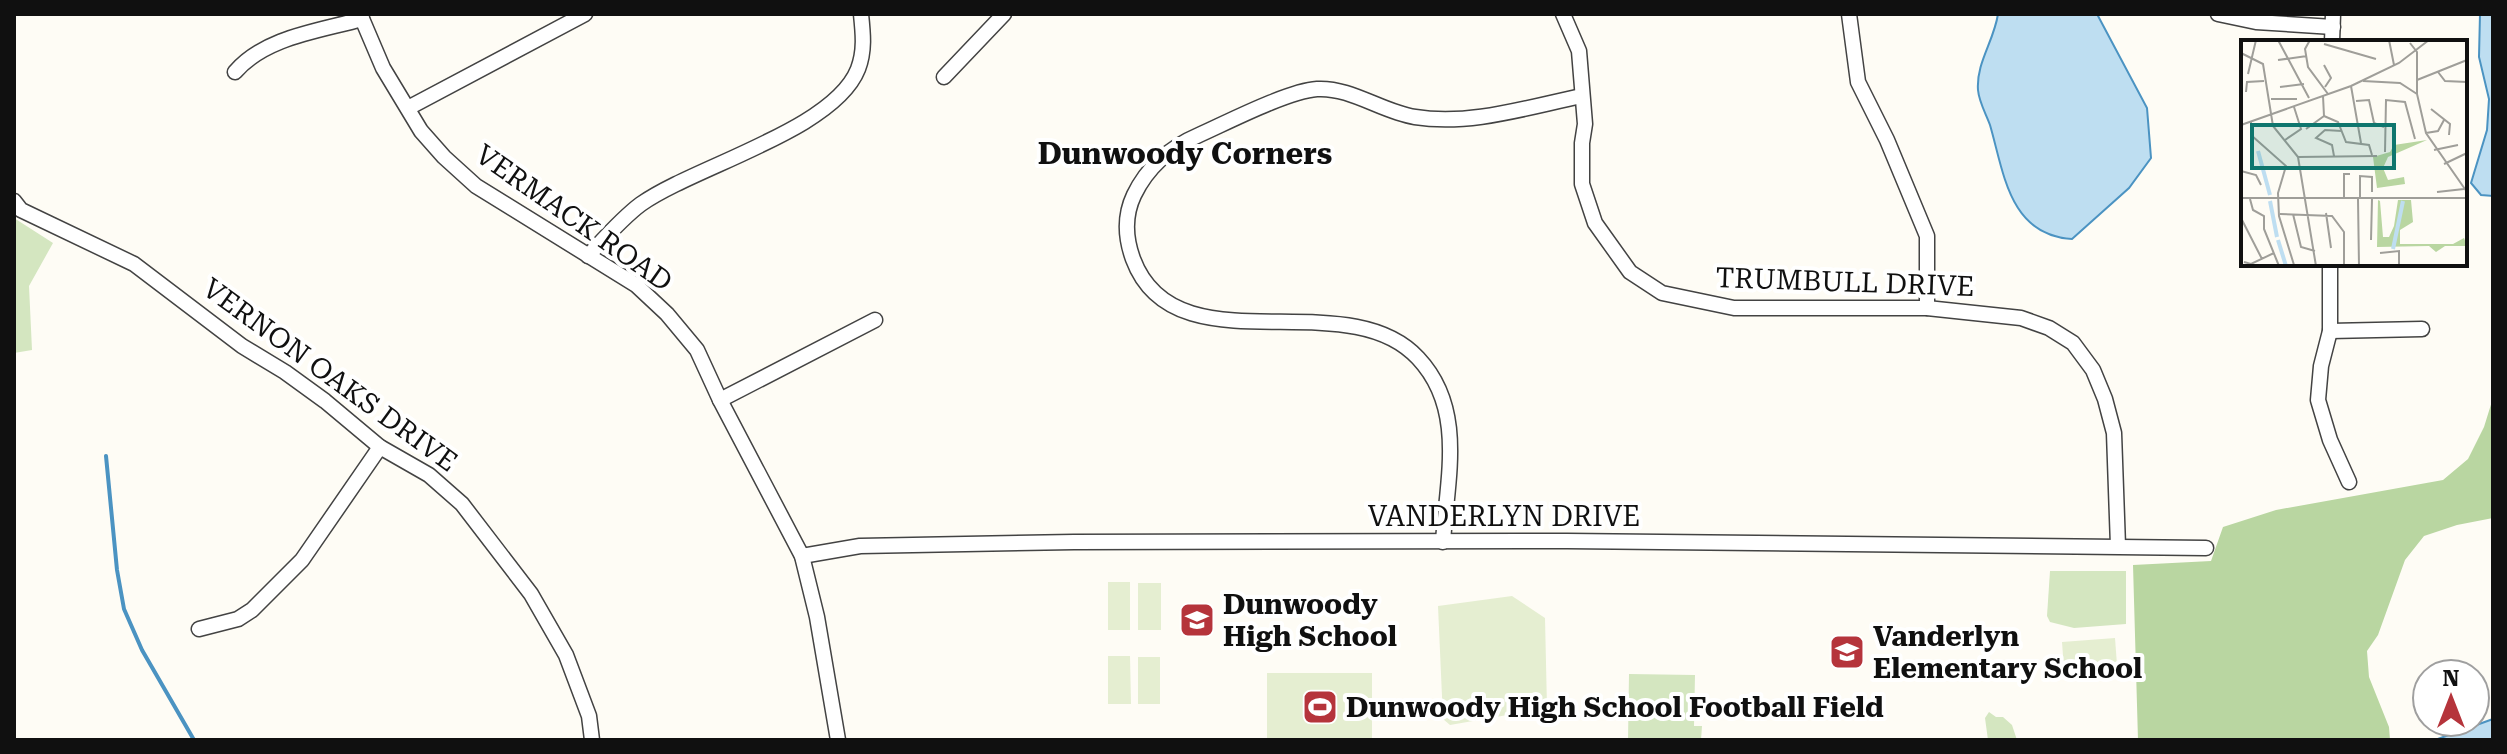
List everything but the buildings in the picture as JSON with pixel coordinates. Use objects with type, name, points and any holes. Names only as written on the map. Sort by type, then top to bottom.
[{"type":"street","points":[[408,108],[585,14]]},
{"type":"street","points":[[588,256],[640,205],[812,117],[844,91],[858,69],[864,43],[861,14]]},
{"type":"street","points":[[944,77],[1004,14]]},
{"type":"street","name":"TRUMBULL DRIVE","points":[[1563,14],[1579,51],[1585,124],[1582,184],[1595,223],[1630,272],[1662,293],[1734,308],[1927,308],[2021,318],[2049,328],[2073,343],[2093,370],[2105,399],[2114,433],[2118,546]]},
{"type":"street","points":[[1849,14],[1858,82],[1887,140],[1927,236],[1927,308]]},
{"type":"street","points":[[2218,14],[2256,22],[2333,28]]},
{"type":"street","points":[[235,72],[244,61],[267,48],[361,16]]},
{"type":"street","name":"VERMACK ROAD","points":[[361,16],[383,68],[421,131],[476,186],[636,285],[667,314],[697,350],[802,556],[817,617],[838,740]]},
{"type":"street","points":[[1443,542],[1451,438],[1448,408],[1434,375],[1415,354],[1365,327],[1334,322],[1232,321],[1178,309],[1160,297],[1138,272],[1127,243],[1126,221],[1134,195],[1154,163],[1182,142],[1294,94],[1317,89],[1336,91],[1395,113],[1446,119],[1485,116],[1582,96]]},
{"type":"street","name":"VERNON OAKS DRIVE","points":[[14,201],[21,210],[134,264],[242,346],[325,401],[380,447],[429,475],[462,504],[531,594],[566,655],[589,716],[592,740]]},
{"type":"street","points":[[2330,266],[2330,331],[2321,366],[2318,400],[2330,440],[2349,482]]},
{"type":"street","points":[[720,400],[875,320]]},
{"type":"street","points":[[2330,331],[2422,329]]},
{"type":"street","points":[[199,629],[238,619],[252,610],[302,560],[380,447]]},
{"type":"street","name":"VANDERLYN DRIVE","points":[[802,556],[860,546],[1074,542],[2206,548]]},
{"type":"green space","points":[[14,218],[53,243],[29,286],[32,350],[14,353]]},
{"type":"green space","points":[[2493,398],[2493,518],[2424,536],[2405,560],[2378,635],[2367,651],[2369,677],[2389,727],[2390,740],[2138,740],[2133,565],[2211,561],[2223,527],[2276,510],[2443,480],[2468,459],[2484,427]]},
{"type":"green space","points":[[2050,571],[2126,571],[2126,624],[2074,628],[2050,622],[2047,616]]},
{"type":"green space","points":[[1108,582],[1130,582],[1130,630],[1108,630]]},
{"type":"green space","points":[[1138,583],[1161,583],[1161,630],[1138,630]]},
{"type":"green space","points":[[1512,596],[1545,618],[1547,708],[1450,725],[1443,719],[1438,606]]},
{"type":"green space","points":[[2115,638],[2117,665],[2064,669],[2062,642]]},
{"type":"green space","points":[[1108,656],[1130,656],[1131,704],[1108,704]]},
{"type":"green space","points":[[1138,657],[1160,657],[1160,704],[1138,704]]},
{"type":"green space","name":"Dunwoody High School Football Field","points":[[1267,673],[1372,673],[1372,740],[1267,740]]},
{"type":"green space","points":[[1629,674],[1695,675],[1694,726],[1702,726],[1701,740],[1628,740]]},
{"type":"green space","points":[[1989,712],[2003,717],[2012,725],[2017,740],[1988,740],[1985,718]]},
{"type":"water","points":[[1998,14],[2097,14],[2147,108],[2151,158],[2129,188],[2072,239],[2051,235],[2035,226],[2022,214],[2005,181],[1978,90],[1982,61]]},
{"type":"water","points":[[2480,14],[2493,14],[2493,196],[2481,195],[2471,183],[2487,130],[2489,99],[2479,57]]},
{"type":"water","points":[[2491,720],[2493,740],[2435,740],[2491,738]]},
{"type":"waterway","points":[[106,456],[124,609],[142,650],[194,740]]},
{"type":"place","name":"Dunwoody High School","points":[[1197,620]]},
{"type":"place","name":"Vanderlyn Elementary School","points":[[1847,652]]},
{"type":"place","name":"Dunwoody High School Football Field","points":[[1320,707]]},
{"type":"district","name":"Dunwoody Corners","points":[[1185,153]]}]
